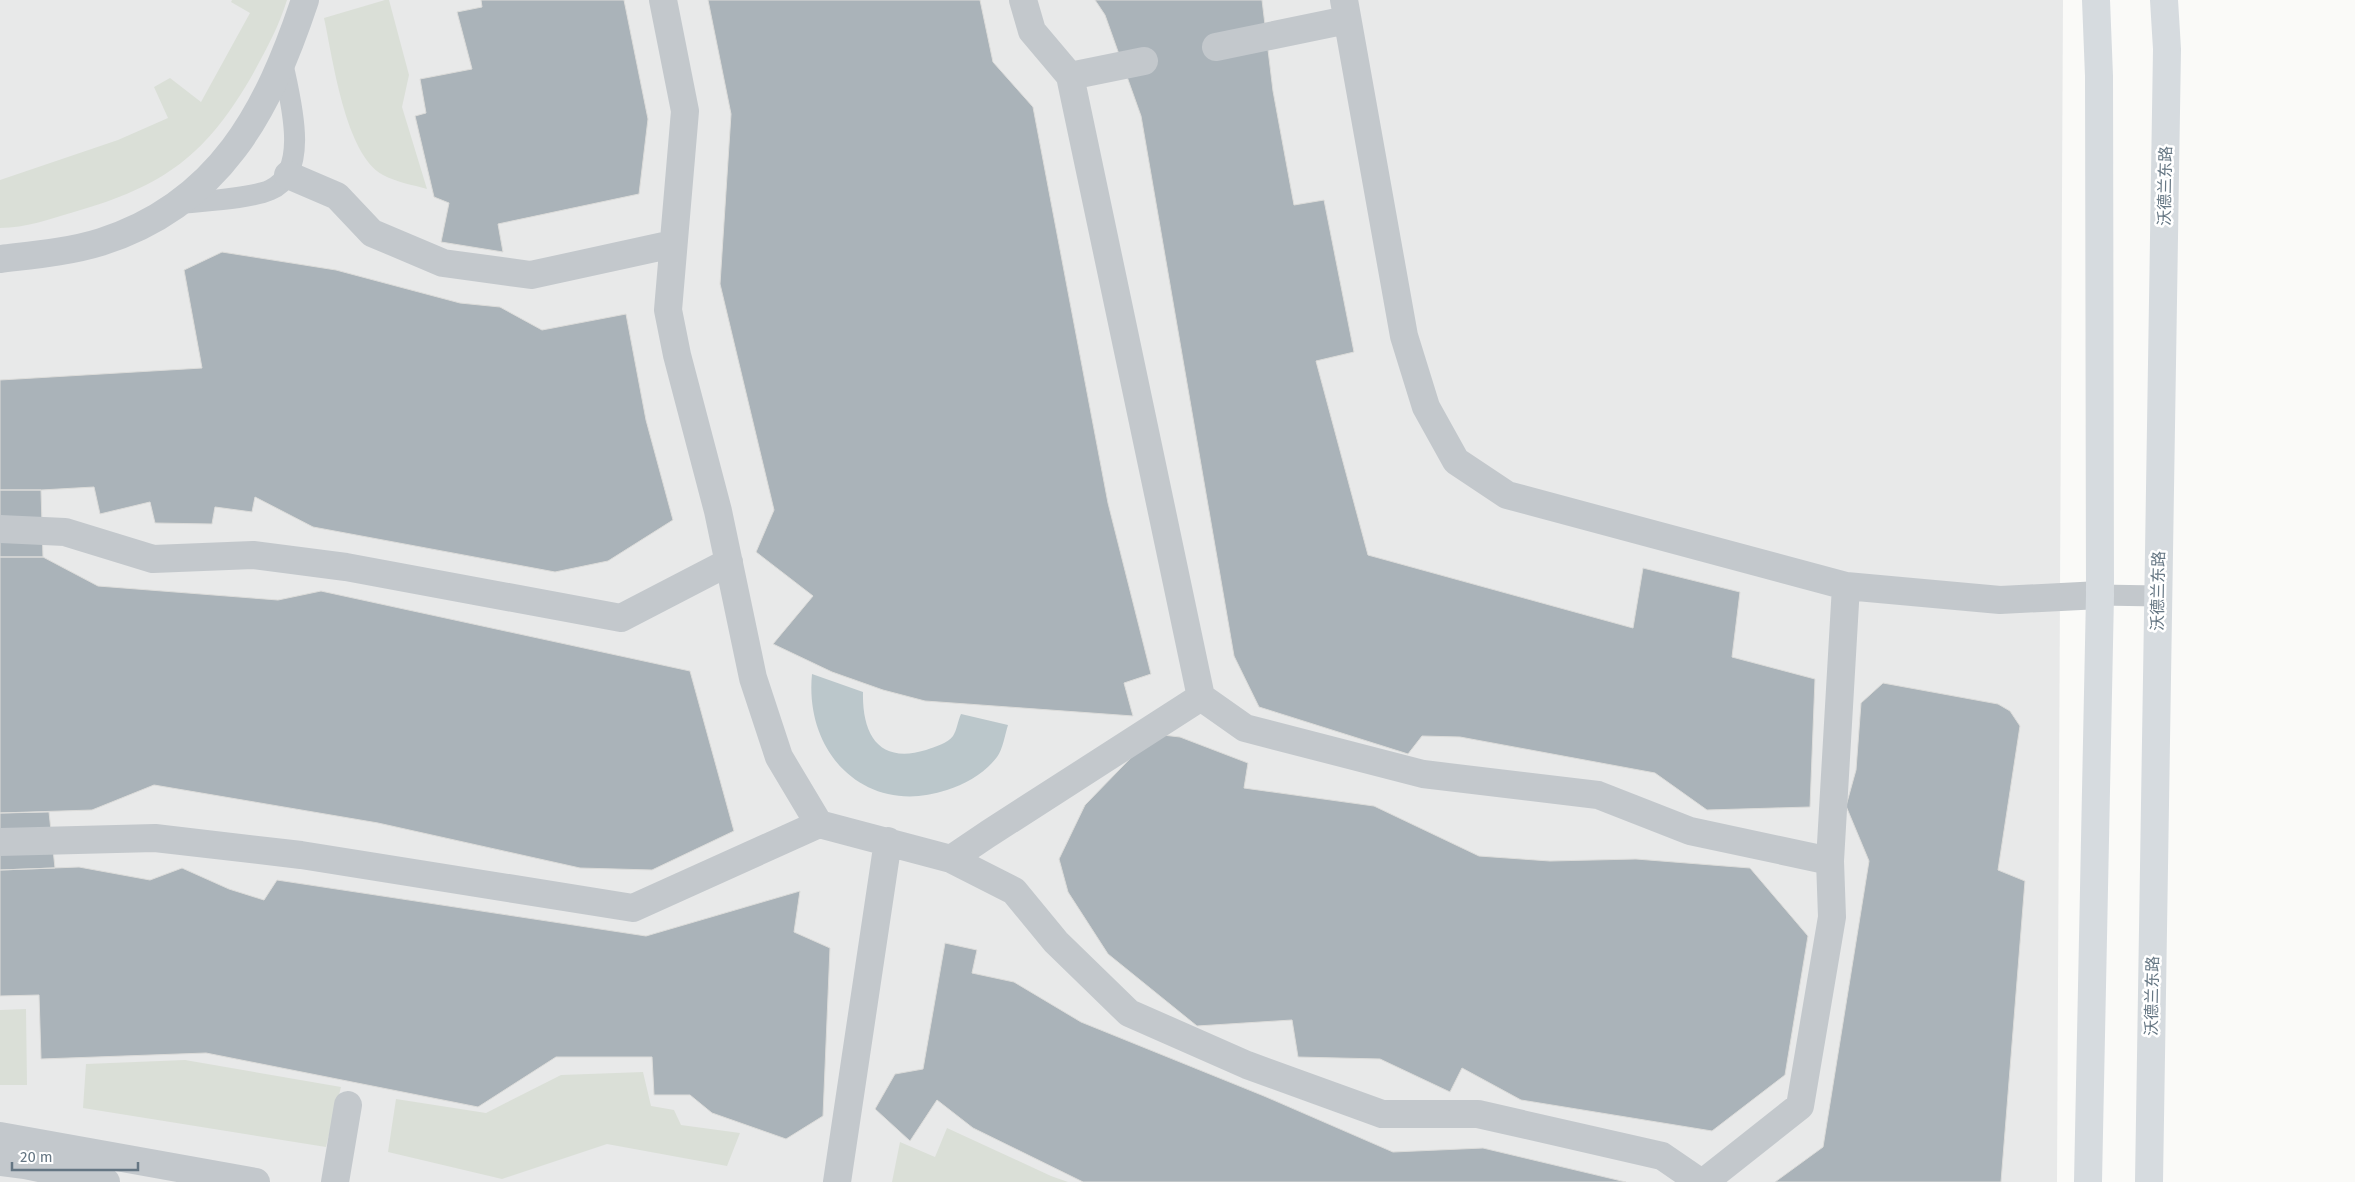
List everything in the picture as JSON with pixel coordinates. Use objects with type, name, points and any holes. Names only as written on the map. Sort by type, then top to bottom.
[{"type":"street","points":[[0,259],[40,254],[100,242],[149,223],[194,191],[233,152],[258,114],[291,43],[305,0]]},
{"type":"street","points":[[663,0],[685,111],[668,310],[729,562],[753,678],[779,757],[818,824]]},
{"type":"street","points":[[1023,0],[1032,31],[1070,76],[1201,697],[1245,728],[1423,774],[1598,795],[1690,831],[1830,861]]},
{"type":"street","points":[[2088,1182],[2100,595],[2099,76],[2096,0]]},
{"type":"street","name":"沃德兰东路","points":[[2149,1182],[2167,49],[2164,0]]},
{"type":"street","points":[[1216,47],[1345,10],[1404,336],[1426,407],[1456,461],[1507,495],[1846,586],[2000,600],[2100,595]]},
{"type":"street","points":[[1070,76],[1144,61]]},
{"type":"street","points":[[288,174],[337,196],[372,233],[443,264],[531,275],[673,244]]},
{"type":"street","points":[[0,529],[65,532],[153,559],[253,555],[346,567],[621,618],[729,562]]},
{"type":"street","points":[[1704,1182],[1800,1106],[1832,916],[1830,861],[1846,586]]},
{"type":"street","points":[[951,859],[996,828],[1201,697]]},
{"type":"street","points":[[0,842],[156,838],[301,855],[633,908],[818,824],[951,859],[1014,891],[1056,942],[1129,1013],[1247,1066],[1382,1114],[1478,1114],[1662,1156],[1700,1182]]},
{"type":"street","points":[[837,1182],[888,841]]},
{"type":"street","points":[[335,1182],[348,1105]]},
{"type":"street","points":[[0,1136],[256,1182]]},
{"type":"street","points":[[0,1162],[26,1165],[106,1182]]},
{"type":"lane","points":[[176,204],[269,191],[280,184],[288,174],[294,155],[294,140],[282,60]]},
{"type":"lane","points":[[2100,595],[2158,596]]},
{"type":"shaded area","points":[[0,0],[2063,0],[2057,1182],[0,1182]]},
{"type":"shaded area","points":[[232,0],[287,0],[268,46],[237,101],[200,146],[159,178],[134,191],[106,202],[28,225],[0,228],[0,180],[118,140],[168,118],[154,87],[170,78],[201,102],[250,13],[231,2]]},
{"type":"shaded area","points":[[389,0],[409,75],[402,107],[427,189],[383,175],[370,164],[359,147],[350,127],[337,80],[324,18]]},
{"type":"shaded area","points":[[812,674],[863,692],[866,722],[870,733],[877,743],[886,749],[897,753],[910,753],[926,750],[948,741],[956,731],[961,714],[1008,725],[1001,750],[992,763],[981,773],[961,785],[947,790],[918,796],[891,795],[867,787],[846,772],[830,753],[818,730],[812,703]]},
{"type":"shaded area","points":[[26,1009],[27,1085],[0,1085],[0,1010]]},
{"type":"shaded area","points":[[185,1060],[341,1087],[326,1147],[83,1108],[86,1064]]},
{"type":"shaded area","points":[[643,1072],[651,1106],[674,1110],[681,1125],[740,1133],[727,1166],[607,1144],[502,1179],[388,1152],[396,1099],[486,1113],[561,1075]]},
{"type":"shaded area","points":[[947,1128],[1068,1182],[892,1182],[900,1142],[935,1157]]},
{"type":"building","points":[[481,0],[624,0],[648,119],[639,194],[498,224],[503,252],[441,242],[449,203],[434,197],[415,116],[426,113],[420,79],[472,69],[457,12],[482,7]]},
{"type":"building","points":[[708,0],[980,0],[993,62],[1033,107],[1108,503],[1151,674],[1124,683],[1133,716],[925,701],[883,690],[832,672],[773,644],[813,596],[756,552],[774,510],[720,284],[731,114]]},
{"type":"building","points":[[1095,0],[1262,0],[1273,91],[1294,205],[1324,200],[1354,352],[1316,361],[1368,555],[1633,628],[1643,568],[1740,592],[1732,657],[1815,679],[1810,807],[1707,810],[1655,773],[1460,737],[1422,736],[1408,754],[1259,707],[1234,656],[1141,116],[1105,15]]},
{"type":"building","points":[[222,252],[336,270],[460,303],[500,307],[542,330],[626,314],[646,420],[673,520],[608,561],[555,572],[313,527],[255,497],[252,512],[215,507],[212,524],[155,523],[150,502],[100,514],[94,487],[0,490],[0,380],[202,368],[184,270]]},
{"type":"building","points":[[0,490],[41,490],[43,557],[0,557]]},
{"type":"building","points":[[0,557],[43,557],[98,586],[278,600],[321,591],[690,671],[734,831],[652,870],[580,868],[378,823],[154,785],[92,810],[0,813]]},
{"type":"building","points":[[1883,683],[1998,704],[2010,711],[2020,726],[1998,870],[2025,881],[2001,1182],[1775,1182],[1823,1147],[1869,861],[1846,806],[1856,770],[1861,703]]},
{"type":"building","points":[[1154,734],[1180,737],[1248,763],[1244,788],[1374,806],[1479,856],[1550,861],[1636,859],[1750,868],[1808,936],[1785,1075],[1712,1131],[1521,1100],[1462,1068],[1450,1092],[1380,1059],[1298,1057],[1292,1020],[1197,1026],[1108,954],[1068,892],[1059,859],[1085,805]]},
{"type":"building","points":[[49,812],[55,868],[0,870],[0,813]]},
{"type":"building","points":[[79,867],[150,880],[182,868],[229,889],[264,900],[277,880],[646,936],[800,891],[794,932],[830,948],[823,1116],[786,1139],[712,1113],[690,1095],[654,1095],[652,1057],[556,1057],[478,1107],[206,1053],[41,1059],[39,995],[0,996],[0,870]]},
{"type":"building","points":[[945,943],[977,950],[972,973],[1014,982],[1081,1022],[1264,1096],[1393,1152],[1483,1148],[1626,1182],[1083,1182],[973,1128],[937,1100],[910,1141],[875,1109],[895,1074],[923,1069]]}]
